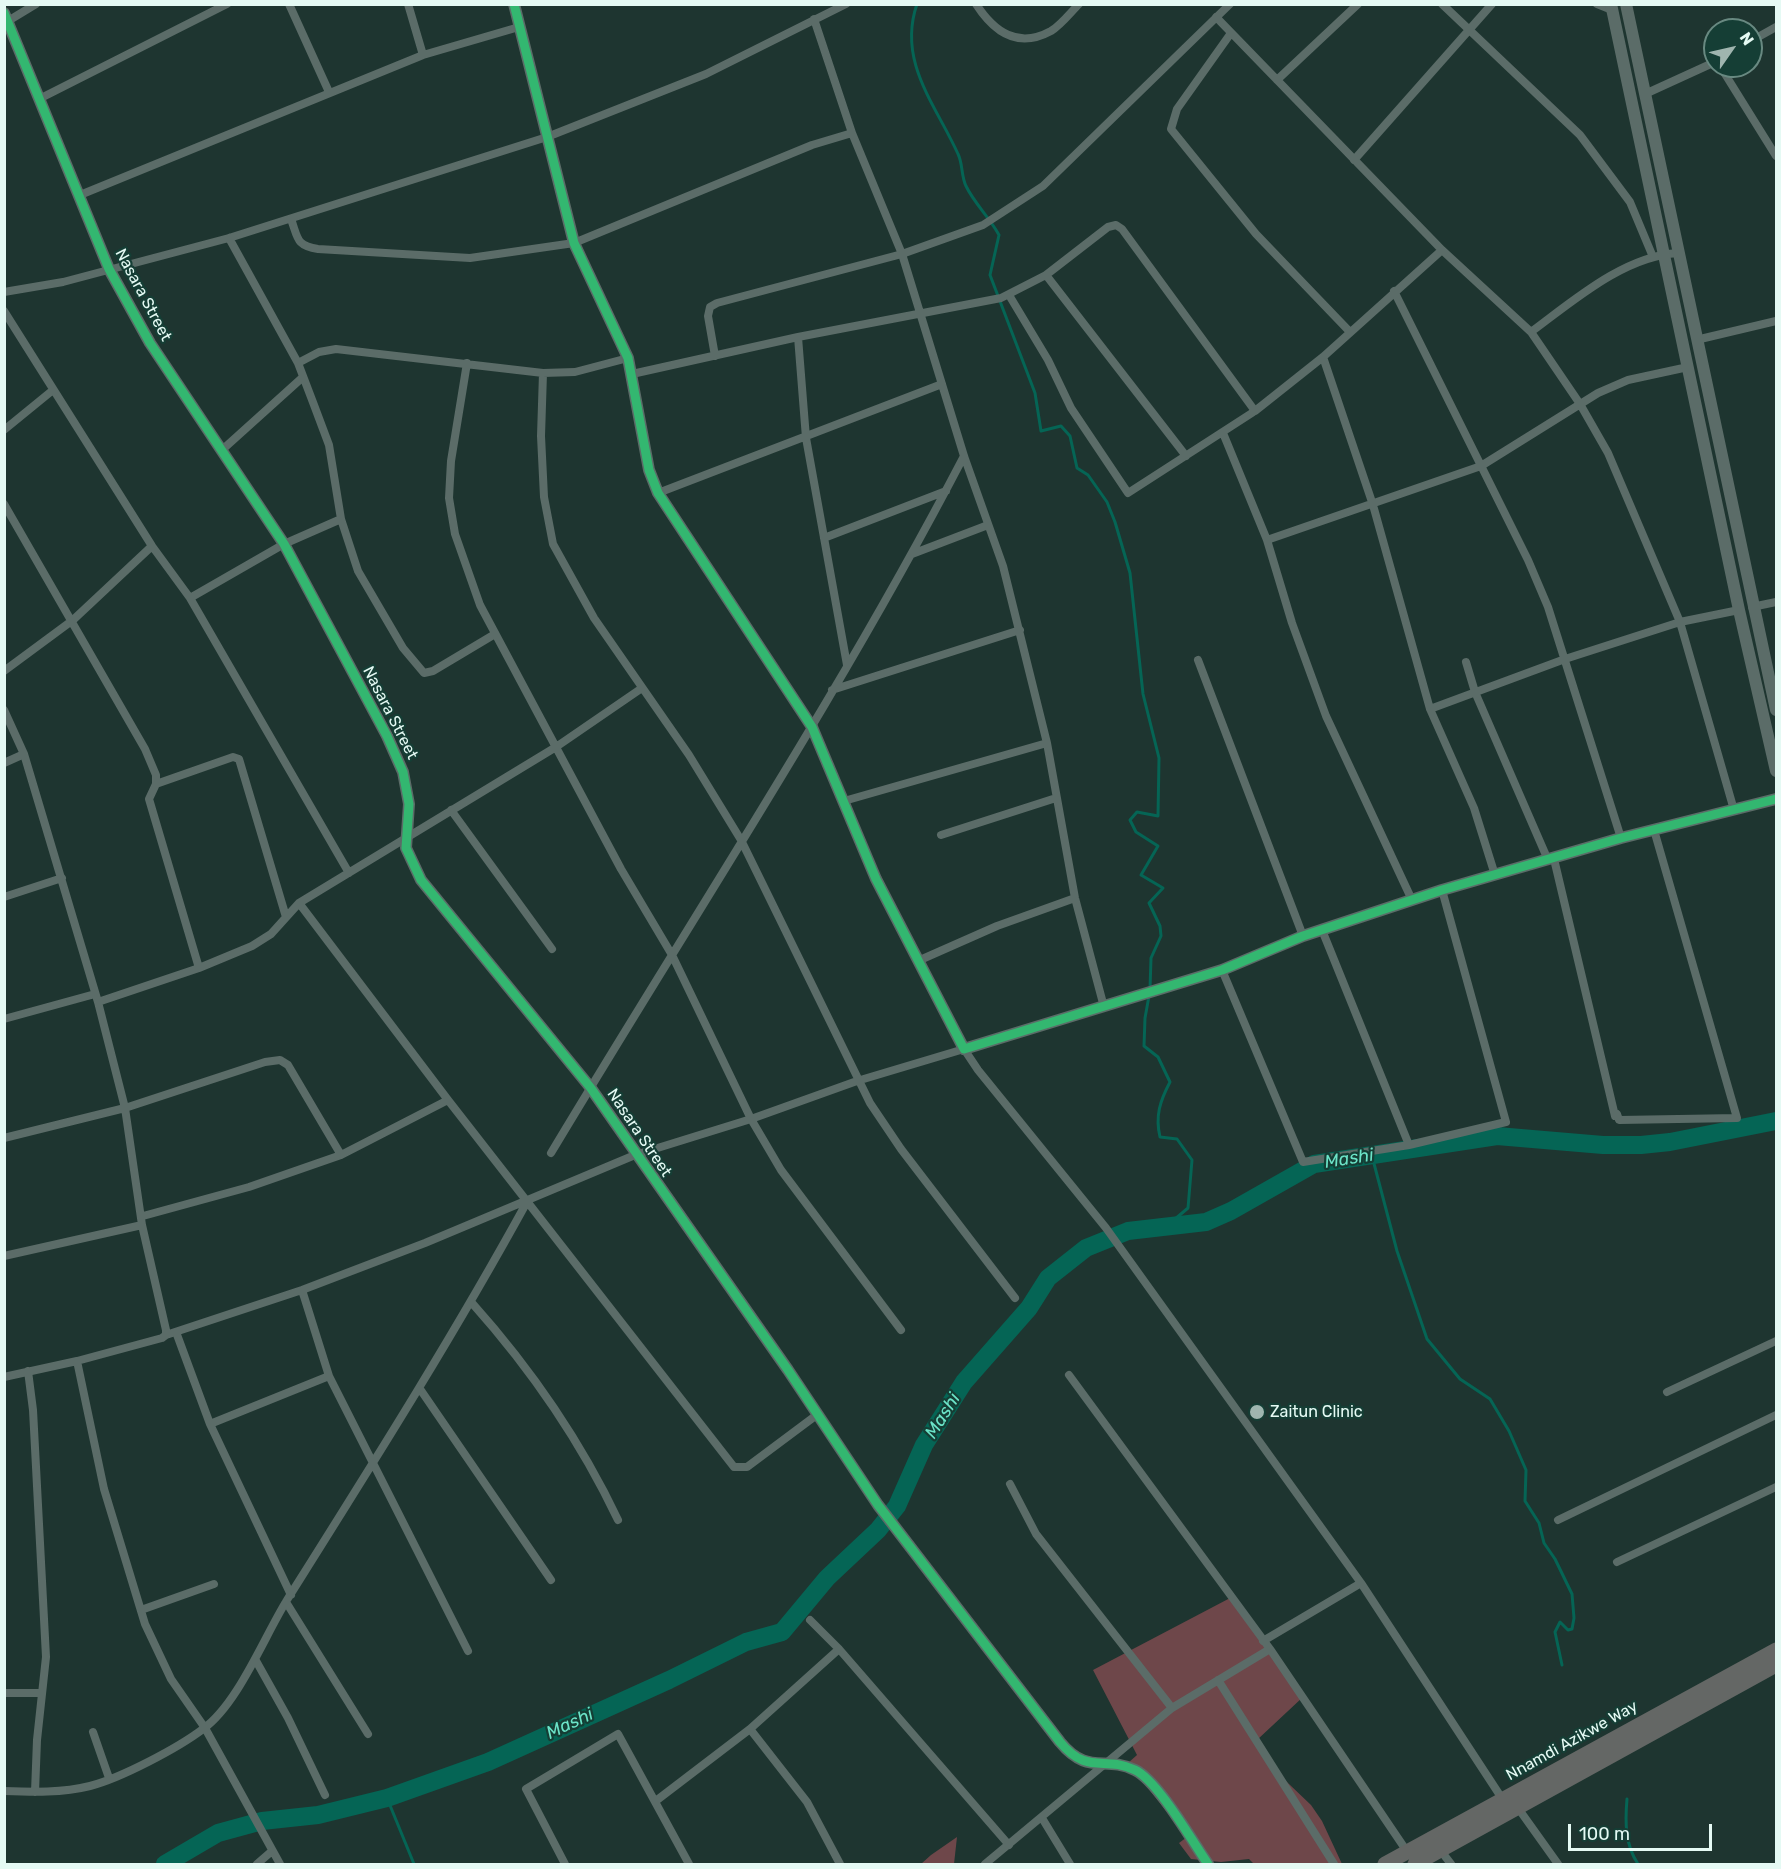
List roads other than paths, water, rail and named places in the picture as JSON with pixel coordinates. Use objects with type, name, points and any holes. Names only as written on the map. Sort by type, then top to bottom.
[{"type":"highway","name":"Nnamdi Azikwe Way","points":[[1412,1859],[1503,1800],[1776,1650]]},
{"type":"highway","name":"Nnamdi Azikwe Way","points":[[1385,1864],[1441,1851],[1776,1665]]},
{"type":"street","points":[[6,17],[36,4]]},
{"type":"street","points":[[39,99],[227,4]]},
{"type":"street","points":[[290,4],[329,92]]},
{"type":"street","points":[[408,4],[423,55]]},
{"type":"street","points":[[514,4],[574,243],[628,358],[649,470],[658,493],[812,727],[876,879],[920,960],[964,1049],[978,1070],[1106,1228],[1122,1254],[1361,1583],[1434,1690],[1503,1800]]},
{"type":"street","points":[[4,292],[63,282],[229,238],[547,137],[706,74],[846,4]]},
{"type":"street","points":[[976,4],[990,26],[1010,36],[1030,39],[1053,30],[1078,4]]},
{"type":"street","points":[[715,356],[708,316],[710,307],[902,254],[982,225],[1043,186],[1230,4]]},
{"type":"street","points":[[1277,80],[1358,4]]},
{"type":"street","points":[[1442,4],[1580,135],[1630,202],[1659,256]]},
{"type":"street","points":[[1354,160],[1492,4]]},
{"type":"street","points":[[1597,4],[1612,8],[1659,256],[1688,367],[1739,610],[1776,771]]},
{"type":"street","points":[[1626,4],[1752,607],[1776,710]]},
{"type":"street","name":"Nasara Street","points":[[6,17],[109,269],[150,343],[284,544],[387,736],[403,772],[409,804],[406,838],[411,864],[421,880],[590,1087],[635,1155],[818,1414],[878,1505],[1071,1755],[1083,1762],[1132,1769],[1148,1778],[1208,1864]]},
{"type":"street","points":[[1216,18],[1442,250],[1532,332],[1581,404],[1628,496],[1680,622],[1734,810]]},
{"type":"street","points":[[814,19],[852,133],[902,254],[1020,630],[1047,743],[1075,898],[1104,1007]]},
{"type":"street","points":[[80,195],[423,55],[519,27]]},
{"type":"street","points":[[1231,33],[1177,108],[1172,129],[1256,234],[1350,332]]},
{"type":"street","points":[[1645,94],[1703,67]]},
{"type":"street","points":[[1727,78],[1776,156]]},
{"type":"street","points":[[291,219],[304,247],[318,249],[470,258],[574,243],[812,145],[852,133]]},
{"type":"street","points":[[632,374],[798,337],[1009,295],[1046,274],[1108,227],[1116,225],[1122,229],[1255,411]]},
{"type":"street","points":[[229,238],[298,363],[329,445],[341,519],[358,571],[418,670],[424,674],[433,671],[495,634]]},
{"type":"street","points":[[1009,295],[1048,360],[1071,408],[1126,492],[1131,492],[1255,411],[1323,357],[1442,250]]},
{"type":"street","points":[[1532,332],[1595,284],[1659,256],[1678,253]]},
{"type":"street","points":[[1046,274],[1186,456]]},
{"type":"street","points":[[1394,291],[1528,560],[1565,659],[1621,838]]},
{"type":"street","points":[[4,311],[152,546],[190,598],[349,873]]},
{"type":"street","points":[[1696,340],[1776,321]]},
{"type":"street","points":[[798,337],[806,438],[847,665]]},
{"type":"street","points":[[298,363],[319,352],[336,349],[543,373],[575,372],[628,358]]},
{"type":"street","points":[[1323,357],[1373,505],[1430,709],[1474,808],[1495,875]]},
{"type":"street","points":[[467,363],[451,461],[449,498],[455,534],[480,605],[672,955],[751,1119],[781,1170],[847,1261],[902,1330]]},
{"type":"street","points":[[1267,540],[1481,466],[1581,404],[1628,380],[1688,367]]},
{"type":"street","points":[[543,373],[541,436],[544,497],[553,544],[594,618],[689,755],[741,840],[857,1081],[901,1149],[1015,1298]]},
{"type":"street","points":[[222,450],[303,377]]},
{"type":"street","points":[[658,493],[942,384]]},
{"type":"street","points":[[4,430],[53,390]]},
{"type":"street","points":[[1223,433],[1267,540],[1292,623],[1326,716],[1412,900]]},
{"type":"street","points":[[551,1153],[812,727],[912,554],[964,456]]},
{"type":"street","points":[[824,538],[945,491]]},
{"type":"street","points":[[4,504],[73,620],[145,749],[156,775],[156,784],[149,799],[198,968]]},
{"type":"street","points":[[190,598],[284,544],[341,519]]},
{"type":"street","points":[[912,554],[988,525]]},
{"type":"street","points":[[4,671],[73,620],[152,546]]},
{"type":"street","points":[[1752,607],[1776,602]]},
{"type":"street","points":[[1430,709],[1565,659],[1680,622],[1739,610]]},
{"type":"street","points":[[832,690],[1020,630]]},
{"type":"street","points":[[1198,660],[1303,936]]},
{"type":"street","points":[[1466,662],[1475,692],[1551,859],[1615,1116],[1617,1114],[1619,1120],[1737,1118],[1654,830]]},
{"type":"street","points":[[4,1019],[96,998],[198,968],[252,946],[272,934],[299,903],[556,747],[642,688]]},
{"type":"street","points":[[4,710],[24,754],[62,878],[125,1108],[142,1220],[166,1335]]},
{"type":"street","points":[[844,801],[1047,743]]},
{"type":"street","points":[[4,763],[24,754]]},
{"type":"street","points":[[156,784],[233,757],[239,759],[286,917]]},
{"type":"street","points":[[941,835],[1056,798]]},
{"type":"street","points":[[4,1377],[77,1362],[302,1290],[425,1243],[635,1155],[751,1119],[857,1081],[1222,970],[1303,936],[1442,890],[1621,838],[1776,799]]},
{"type":"street","points":[[451,810],[552,949]]},
{"type":"street","points":[[4,897],[62,878]]},
{"type":"street","points":[[1222,970],[1303,1162],[1409,1145],[1506,1122],[1442,890]]},
{"type":"street","points":[[920,960],[998,926],[1075,898]]},
{"type":"street","points":[[299,903],[448,1100],[734,1467],[747,1467],[818,1414]]},
{"type":"street","points":[[1322,930],[1409,1145]]},
{"type":"street","points":[[4,1138],[125,1108],[265,1062],[280,1060],[288,1065],[340,1155]]},
{"type":"street","points":[[4,1256],[142,1220],[249,1187],[340,1155],[448,1100]]},
{"type":"street","points":[[4,1791],[35,1792],[92,1786],[204,1728],[223,1708],[255,1659],[288,1598],[472,1303],[528,1200]]},
{"type":"street","points":[[302,1290],[329,1376],[468,1651]]},
{"type":"street","points":[[472,1303],[506,1341],[541,1389],[593,1467],[618,1520]]},
{"type":"street","points":[[176,1332],[210,1424],[288,1598],[368,1734]]},
{"type":"street","points":[[1667,1392],[1776,1341]]},
{"type":"street","points":[[77,1362],[104,1489],[141,1610],[171,1679],[204,1728],[280,1864]]},
{"type":"street","points":[[28,1371],[33,1410],[46,1646],[35,1792]]},
{"type":"street","points":[[1069,1375],[1270,1649],[1412,1859]]},
{"type":"street","points":[[210,1424],[329,1376]]},
{"type":"street","points":[[420,1389],[551,1580]]},
{"type":"street","points":[[1558,1520],[1776,1415]]},
{"type":"street","points":[[1010,1484],[1036,1534],[1172,1708]]},
{"type":"street","points":[[1617,1562],[1776,1487]]},
{"type":"street","points":[[1263,1641],[1361,1583]]},
{"type":"street","points":[[141,1610],[214,1584]]},
{"type":"street","points":[[810,1620],[839,1649],[1009,1845]]},
{"type":"street","points":[[657,1800],[750,1729],[839,1649]]},
{"type":"street","points":[[985,1864],[1107,1765],[1172,1708],[1270,1649]]},
{"type":"street","points":[[255,1659],[288,1718],[325,1796]]},
{"type":"street","points":[[1218,1680],[1334,1864]]},
{"type":"street","points":[[4,1693],[42,1693]]},
{"type":"street","points":[[750,1729],[807,1802],[840,1864]]},
{"type":"street","points":[[93,1732],[110,1778]]},
{"type":"street","points":[[565,1864],[526,1788],[618,1734],[657,1800],[689,1864]]},
{"type":"street","points":[[1518,1808],[1558,1864]]},
{"type":"street","points":[[1042,1818],[1070,1864]]},
{"type":"street","points":[[257,1864],[272,1851]]},
{"type":"street","points":[[1441,1851],[1451,1864]]},
{"type":"waterway","points":[[917,4],[912,25],[915,64],[930,100],[958,154],[966,186],[999,235],[990,275],[1035,393],[1041,431],[1061,426],[1070,436],[1077,468],[1088,475],[1107,502],[1130,573],[1143,694],[1159,758],[1158,816],[1137,812],[1130,820],[1136,832],[1158,846],[1141,875],[1163,888],[1149,903],[1160,926],[1161,936],[1151,958],[1150,989]]},
{"type":"waterway","points":[[1149,996],[1144,1046],[1158,1057],[1170,1082],[1159,1109],[1160,1137],[1177,1139],[1192,1160],[1188,1208],[1168,1225]]},
{"type":"waterway","name":"Mashi","points":[[165,1864],[218,1833],[262,1821],[318,1815],[387,1798],[488,1762],[669,1680],[746,1642],[782,1632],[827,1578],[878,1530],[897,1506],[924,1445],[964,1382],[1029,1308],[1048,1278],[1086,1248],[1128,1231],[1206,1222],[1231,1211],[1314,1164],[1497,1136],[1603,1145],[1641,1145],[1670,1142],[1776,1121]]},
{"type":"waterway","points":[[1372,1156],[1397,1251],[1427,1339],[1460,1379],[1490,1399],[1509,1431],[1526,1470],[1525,1501],[1539,1523],[1544,1543],[1555,1559],[1572,1594],[1574,1618],[1572,1629],[1568,1630],[1560,1622],[1555,1632],[1562,1665]]},
{"type":"waterway","points":[[387,1798],[414,1864]]},
{"type":"waterway","points":[[1627,1799],[1627,1833],[1638,1864]]},
{"type":"place","name":"Zaitun Clinic","points":[[1257,1412]]}]
